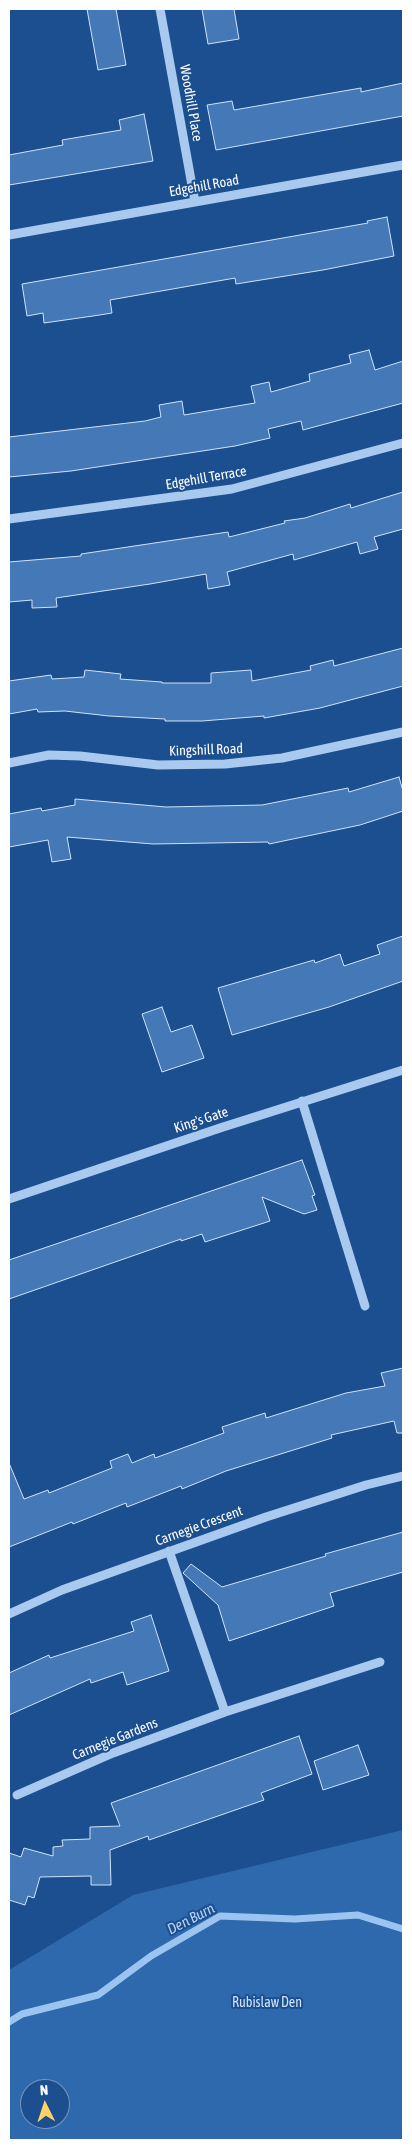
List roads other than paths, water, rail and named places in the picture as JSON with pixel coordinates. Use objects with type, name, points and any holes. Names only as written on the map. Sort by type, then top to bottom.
[{"type":"street","name":"Woodhill Place","points":[[160,9],[195,202]]},
{"type":"street","name":"Edgehill Road","points":[[9,235],[403,165]]},
{"type":"street","name":"Edgehill Terrace","points":[[9,519],[232,490],[403,443]]},
{"type":"street","name":"Kingshill Road","points":[[9,763],[49,755],[80,756],[158,765],[226,764],[282,758],[403,732]]},
{"type":"street","name":"King's Gate","points":[[9,1199],[302,1101],[403,1070]]},
{"type":"street","points":[[302,1101],[365,1306]]},
{"type":"street","name":"Carnegie Crescent","points":[[9,1614],[62,1590],[284,1511],[366,1485],[403,1476]]},
{"type":"street","points":[[169,1552],[225,1712]]},
{"type":"street","name":"Carnegie Gardens","points":[[17,1795],[112,1753],[225,1712],[380,1662]]},
{"type":"waterway","name":"Den Burn","points":[[9,2022],[22,2014],[98,1995],[151,1956],[220,1916],[295,1919],[358,1915],[403,1929]]},
{"type":"park label","name":"Rubislaw Den","points":[[267,2003]]}]
